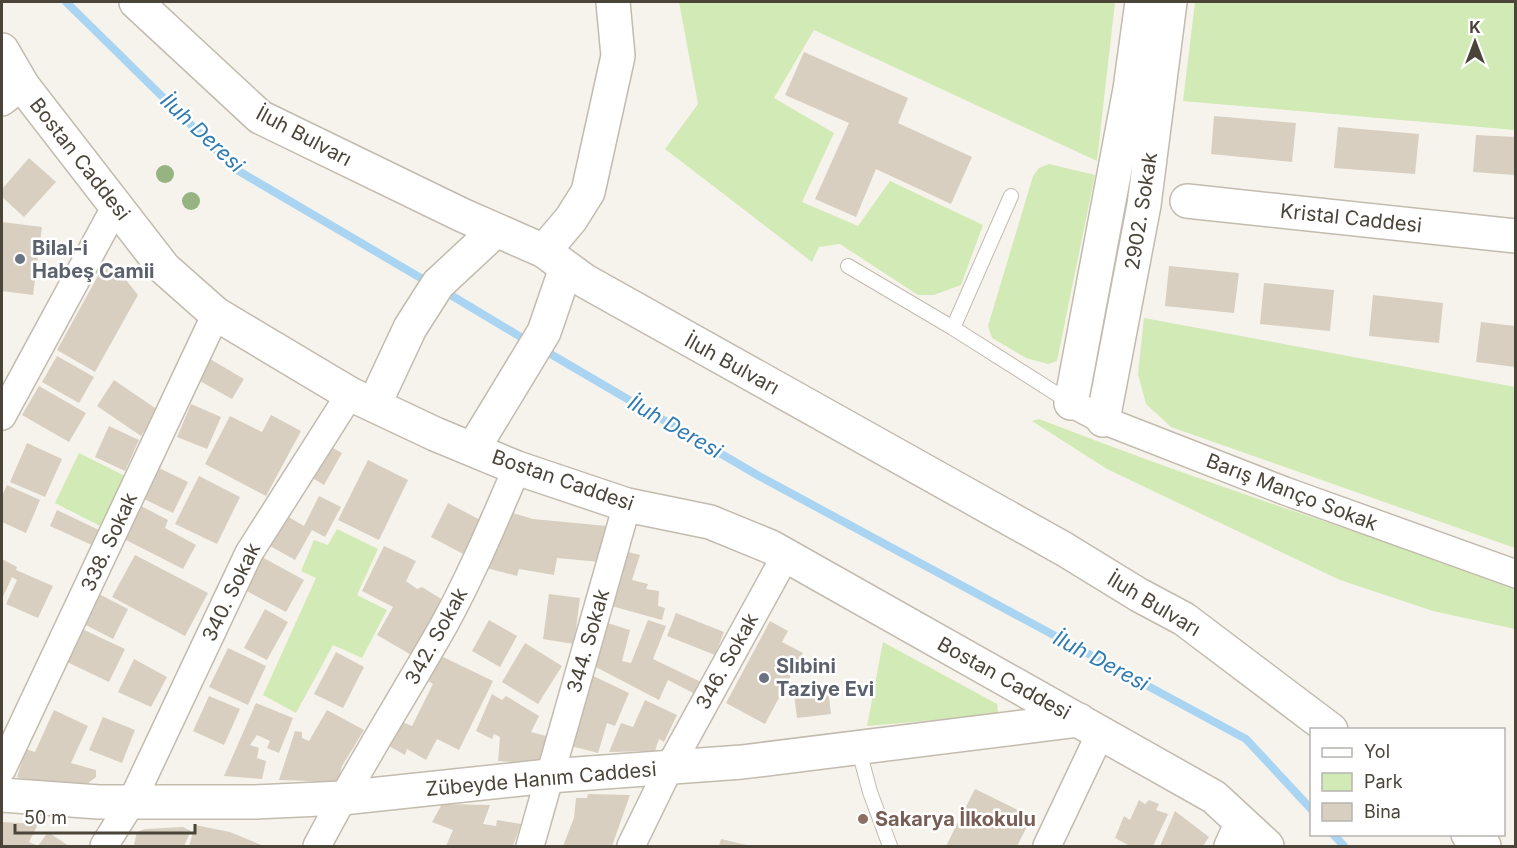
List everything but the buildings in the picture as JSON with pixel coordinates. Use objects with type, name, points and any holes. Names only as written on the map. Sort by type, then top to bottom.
[{"type":"street","name":"İluh Bulvarı","points":[[136,2],[260,117],[555,260],[595,287],[1064,549],[1139,595],[1184,619],[1330,728]]},
{"type":"street","points":[[473,449],[544,332],[555,260],[571,219],[588,192],[618,56],[613,2]]},
{"type":"street","name":"2902. Sokak","points":[[1071,403],[1130,89],[1142,2]]},
{"type":"street","name":"2902. Sokak","points":[[1104,420],[1144,205],[1170,2]]},
{"type":"street","name":"Bostan Caddesi","points":[[2,50],[12,94],[116,206],[164,268],[216,314],[362,400],[435,434],[517,468],[627,505],[710,522],[771,547],[1214,797],[1234,833],[1267,846]]},
{"type":"street","name":"Kristal Caddesi","points":[[1187,201],[1515,236]]},
{"type":"street","points":[[2,416],[116,206]]},
{"type":"street","points":[[362,400],[438,284],[496,230]]},
{"type":"street","name":"338. Sokak","points":[[2,769],[216,314]]},
{"type":"street","name":"340. Sokak","points":[[104,846],[132,801],[249,553],[362,400]]},
{"type":"street","name":"Barış Manço Sokak","points":[[1071,403],[1104,420],[1285,491],[1515,574]]},
{"type":"street","name":"342. Sokak","points":[[317,846],[342,798],[445,623],[486,542],[517,468]]},
{"type":"street","name":"344. Sokak","points":[[530,846],[627,505]]},
{"type":"street","name":"346. Sokak","points":[[631,846],[669,768],[786,555]]},
{"type":"street","points":[[1047,846],[1090,726]]},
{"type":"street","name":"Zübeyde Hanım Caddesi","points":[[2,795],[99,802],[255,802],[342,798],[549,776],[742,762],[858,747],[1090,726]]},
{"type":"street","points":[[1471,836],[1484,846]]},
{"type":"lane","points":[[953,328],[1011,196]]},
{"type":"lane","points":[[849,266],[953,328],[1071,403]]},
{"type":"lane","points":[[858,747],[870,792],[890,846]]},
{"type":"green space","points":[[679,2],[1115,2],[1097,161],[814,30],[774,98],[834,133],[802,202],[858,226],[890,181],[983,225],[961,285],[934,295],[918,295],[840,244],[819,247],[812,262],[665,149],[698,104]]},
{"type":"green space","points":[[1195,2],[1515,2],[1515,130],[1183,101]]},
{"type":"green space","points":[[1049,164],[1095,175],[1057,361],[1048,364],[1026,358],[992,338],[988,326],[1033,176],[1039,168]]},
{"type":"green space","points":[[1144,318],[1515,387],[1515,548],[1171,427],[1146,404],[1138,374]]},
{"type":"green space","points":[[1039,419],[1216,484],[1515,585],[1515,629],[1433,611],[1340,580],[1107,469],[1032,421]]},
{"type":"green space","points":[[79,453],[129,478],[104,528],[55,503]]},
{"type":"green space","points":[[337,529],[378,549],[357,595],[387,610],[362,658],[333,645],[296,713],[263,695],[316,578],[301,571],[314,540],[328,545]]},
{"type":"green space","points":[[883,642],[997,704],[998,712],[992,715],[867,726]]},
{"type":"waterway","name":"İluh Deresi","points":[[66,2],[237,170],[431,284]]},
{"type":"waterway","name":"İluh Deresi","points":[[444,291],[529,342]]},
{"type":"waterway","name":"İluh Deresi","points":[[542,349],[759,476],[1246,739],[1310,808]]},
{"type":"waterway","name":"İluh Deresi","points":[[1335,836],[1344,846]]},
{"type":"place","name":"Bilal-i Habeş Camii","points":[[20,259]]},
{"type":"place","name":"Slıbini Taziye Evi","points":[[764,678]]},
{"type":"place","name":"Sakarya İlkokulu","points":[[863,819]]}]
